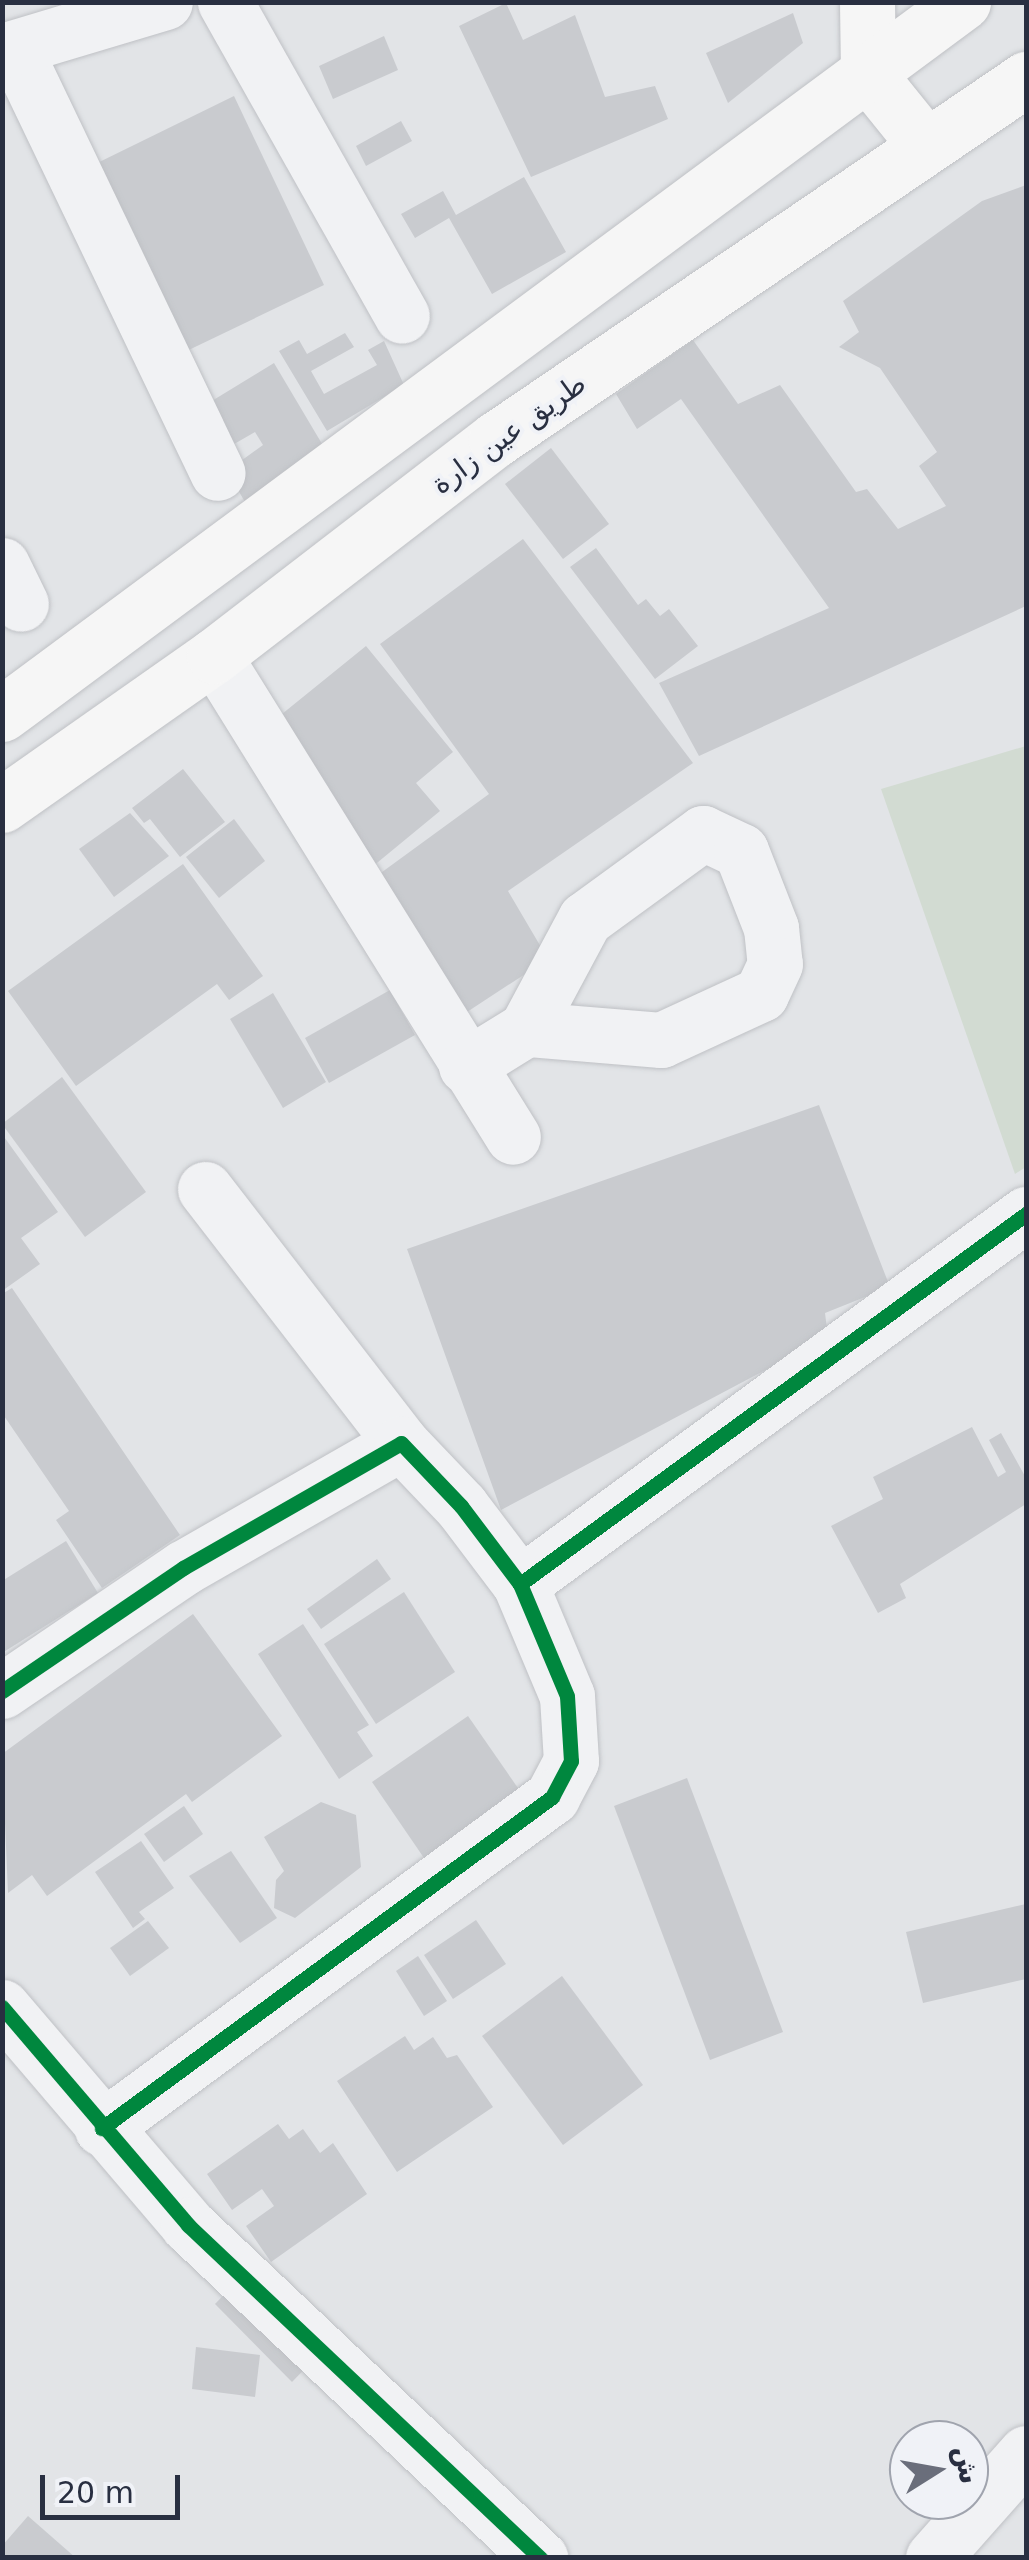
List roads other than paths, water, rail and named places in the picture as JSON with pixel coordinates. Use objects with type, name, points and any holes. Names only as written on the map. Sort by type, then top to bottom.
[{"type":"main road","points":[[867,2],[868,74],[926,146]]},
{"type":"main road","points":[[2,714],[963,2]]},
{"type":"main road","name":"طريق عين زارة","points":[[2,806],[214,656],[496,440],[1026,78]]},
{"type":"street","points":[[165,2],[82,14],[8,49],[218,474]]},
{"type":"street","points":[[225,2],[402,316]]},
{"type":"street","points":[[214,656],[513,1137]]},
{"type":"street","points":[[466,1066],[526,1029],[585,919],[703,834],[741,852],[771,928],[775,964],[762,994],[661,1040],[526,1029]]},
{"type":"street","points":[[102,2128],[552,1797],[572,1761],[568,1696],[520,1584],[461,1506],[402,1443],[205,1189]]},
{"type":"street","points":[[520,1584],[1026,1214]]},
{"type":"street","points":[[2,1691],[183,1568],[402,1443]]},
{"type":"street","points":[[2,2007],[188,2225],[540,2558]]},
{"type":"street","points":[[933,2558],[1026,2453]]}]
